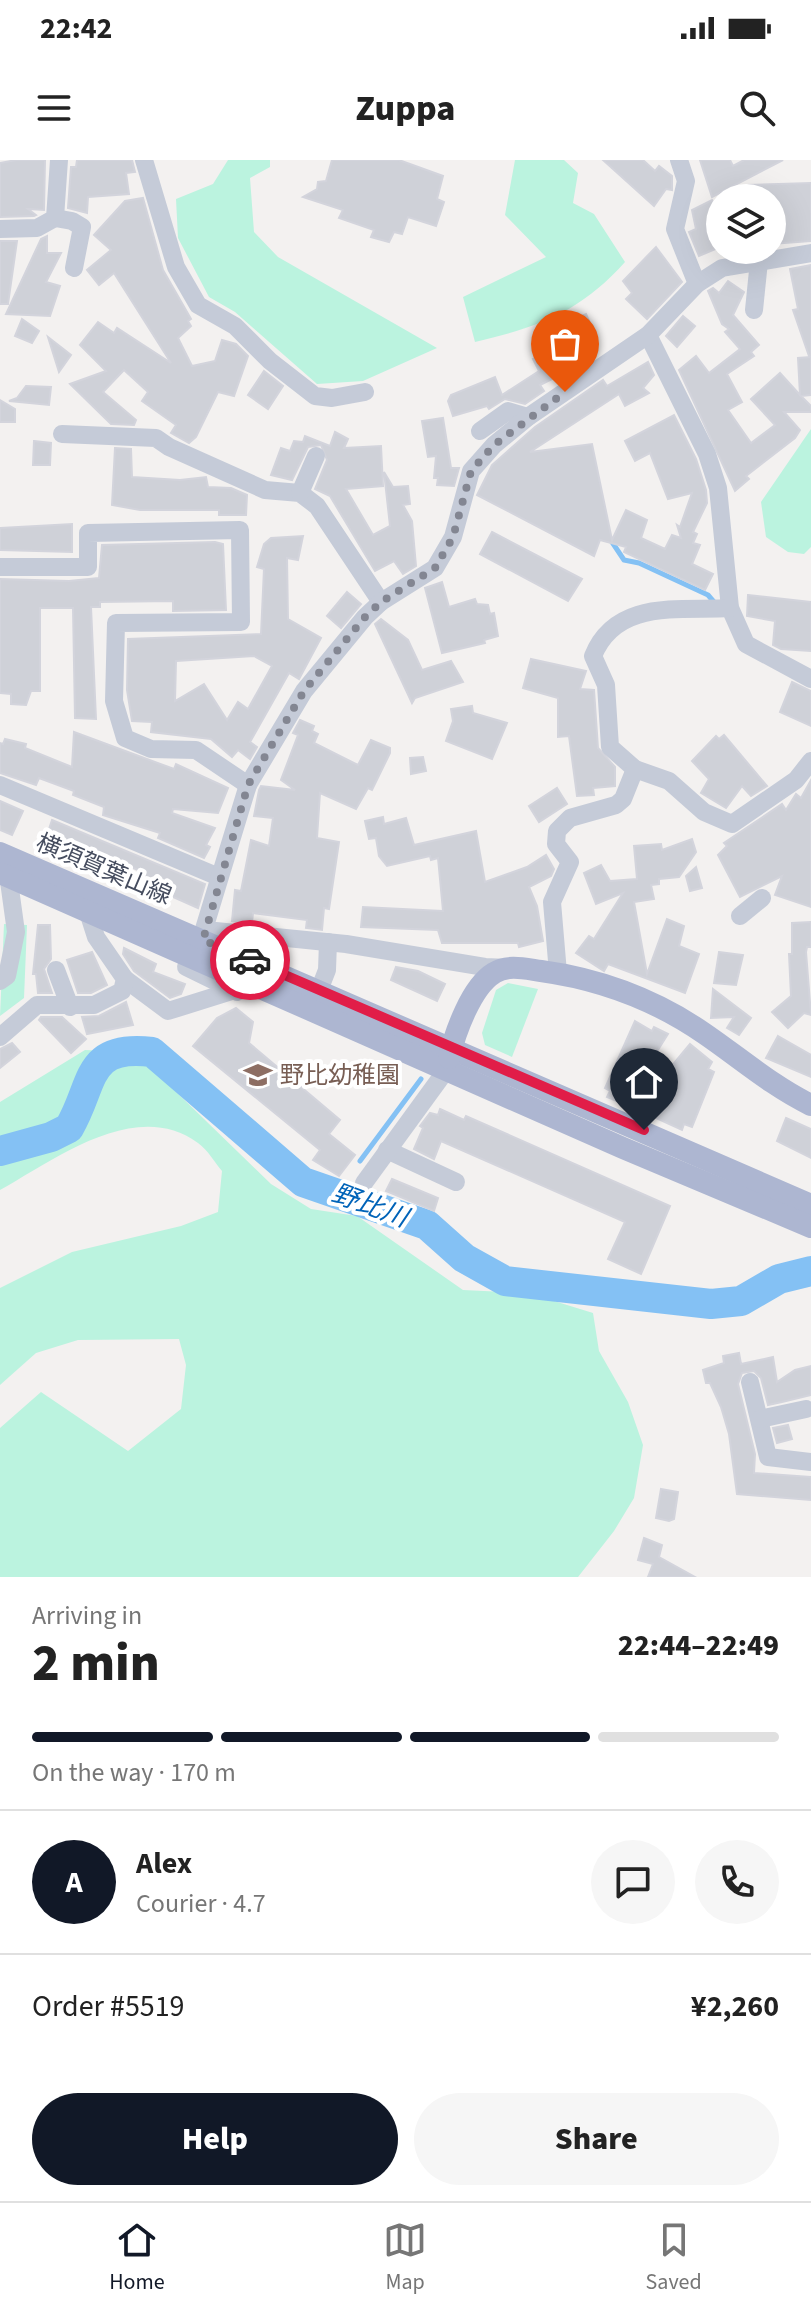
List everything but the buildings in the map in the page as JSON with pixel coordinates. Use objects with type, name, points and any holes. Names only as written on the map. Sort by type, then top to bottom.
[{"type":"main road","name":"横須賀葉山線","points":[[4,864],[88,912],[320,988],[449,1058],[811,1227]]},
{"type":"main road","name":"横須賀葉山線","points":[[4,864],[197,949],[244,988],[449,1058],[811,1205]]},
{"type":"main road","points":[[449,1058],[482,984],[498,970],[514,968],[558,973],[604,985],[653,1004],[703,1033],[811,1105]]},
{"type":"street","points":[[55,218],[59,160]]},
{"type":"street","points":[[144,160],[176,267],[198,305],[235,326],[270,361],[315,396],[332,398],[365,392]]},
{"type":"street","points":[[679,160],[686,181],[675,229],[697,284]]},
{"type":"street","points":[[0,229],[37,228],[55,218],[72,221],[82,227],[74,268]]},
{"type":"street","points":[[786,257],[811,253]]},
{"type":"street","points":[[514,968],[485,967],[328,942],[197,949],[248,785],[304,691],[381,602],[435,568],[453,537],[471,471],[494,445],[528,417],[648,335],[697,284],[722,268],[743,264]]},
{"type":"street","points":[[754,310],[759,264]]},
{"type":"street","points":[[648,335],[707,454],[718,488],[730,608],[746,644],[811,679]]},
{"type":"street","points":[[480,431],[508,411],[528,417]]},
{"type":"street","points":[[62,434],[156,438],[169,447],[265,490],[300,493],[317,506],[381,602]]},
{"type":"street","points":[[300,493],[316,456]]},
{"type":"street","points":[[0,567],[88,567],[88,533],[240,530],[241,622],[116,623],[114,701],[125,738],[151,749],[196,750],[248,785]]},
{"type":"street","points":[[730,608],[653,611],[623,618],[600,640],[593,656],[606,685],[610,747],[635,769],[669,781],[704,812],[732,824],[796,780],[811,761]]},
{"type":"street","points":[[558,973],[552,902],[570,862],[556,844],[557,831],[570,818],[616,805],[623,799],[635,769]]},
{"type":"street","points":[[0,785],[219,877]]},
{"type":"street","points":[[0,981],[7,976],[16,932],[4,864]]},
{"type":"street","points":[[740,916],[762,898]]},
{"type":"street","points":[[88,912],[96,937],[125,979],[168,1011],[244,988]]},
{"type":"street","points":[[320,988],[327,970],[328,942]]},
{"type":"street","points":[[56,970],[70,1007]]},
{"type":"street","points":[[0,1037],[37,1005],[94,1005],[122,991],[125,979]]},
{"type":"street","points":[[364,1183],[449,1058]]},
{"type":"street","points":[[387,1150],[456,1182]]},
{"type":"street","points":[[750,1382],[768,1457],[811,1462]]},
{"type":"street","points":[[760,1419],[806,1409]]},
{"type":"green space","points":[[228,160],[270,160],[270,167],[250,178],[254,232],[278,257],[437,348],[363,381],[317,384],[235,312],[209,297],[178,238],[176,199],[213,184]]},
{"type":"green space","points":[[515,160],[564,160],[578,173],[573,203],[594,214],[625,262],[592,293],[557,315],[475,342],[463,297],[546,257],[505,215]]},
{"type":"green space","points":[[811,429],[811,547],[804,554],[788,552],[766,537],[761,502]]},
{"type":"green space","points":[[4,924],[27,925],[24,998],[0,1016]]},
{"type":"green space","points":[[508,983],[538,989],[512,1057],[485,1045],[482,1033],[496,990]]},
{"type":"green space","points":[[85,1050],[135,1052],[271,1184],[311,1209],[357,1216],[463,1290],[528,1293],[593,1313],[599,1351],[628,1402],[643,1445],[634,1498],[614,1531],[578,1577],[0,1577],[0,1428],[41,1392],[128,1451],[181,1409],[186,1365],[179,1339],[78,1340],[36,1353],[0,1385],[0,1288],[72,1252],[181,1226],[218,1212],[222,1171],[208,1153],[198,1143],[174,1131],[148,1127],[122,1130],[96,1138],[0,1190],[0,1102]]},
{"type":"waterway","points":[[610,539],[624,560],[639,563],[708,595],[714,602]]},
{"type":"waterway","name":"野比川","points":[[0,1151],[51,1137],[69,1128],[95,1070],[103,1061],[114,1054],[130,1051],[152,1052],[303,1182],[427,1225],[464,1258],[505,1281],[711,1304],[741,1301],[779,1279],[811,1271]]},
{"type":"waterway","points":[[360,1161],[421,1079]]},
{"type":"way so far","points":[[250,960],[203,940],[248,785],[304,691],[365,617],[381,602],[435,568],[453,537],[471,471],[494,445],[565,392]]},
{"type":"place","name":"野比幼稚園","points":[[258,1075]]},
{"type":"route","points":[[250,960],[644,1130]]}]
